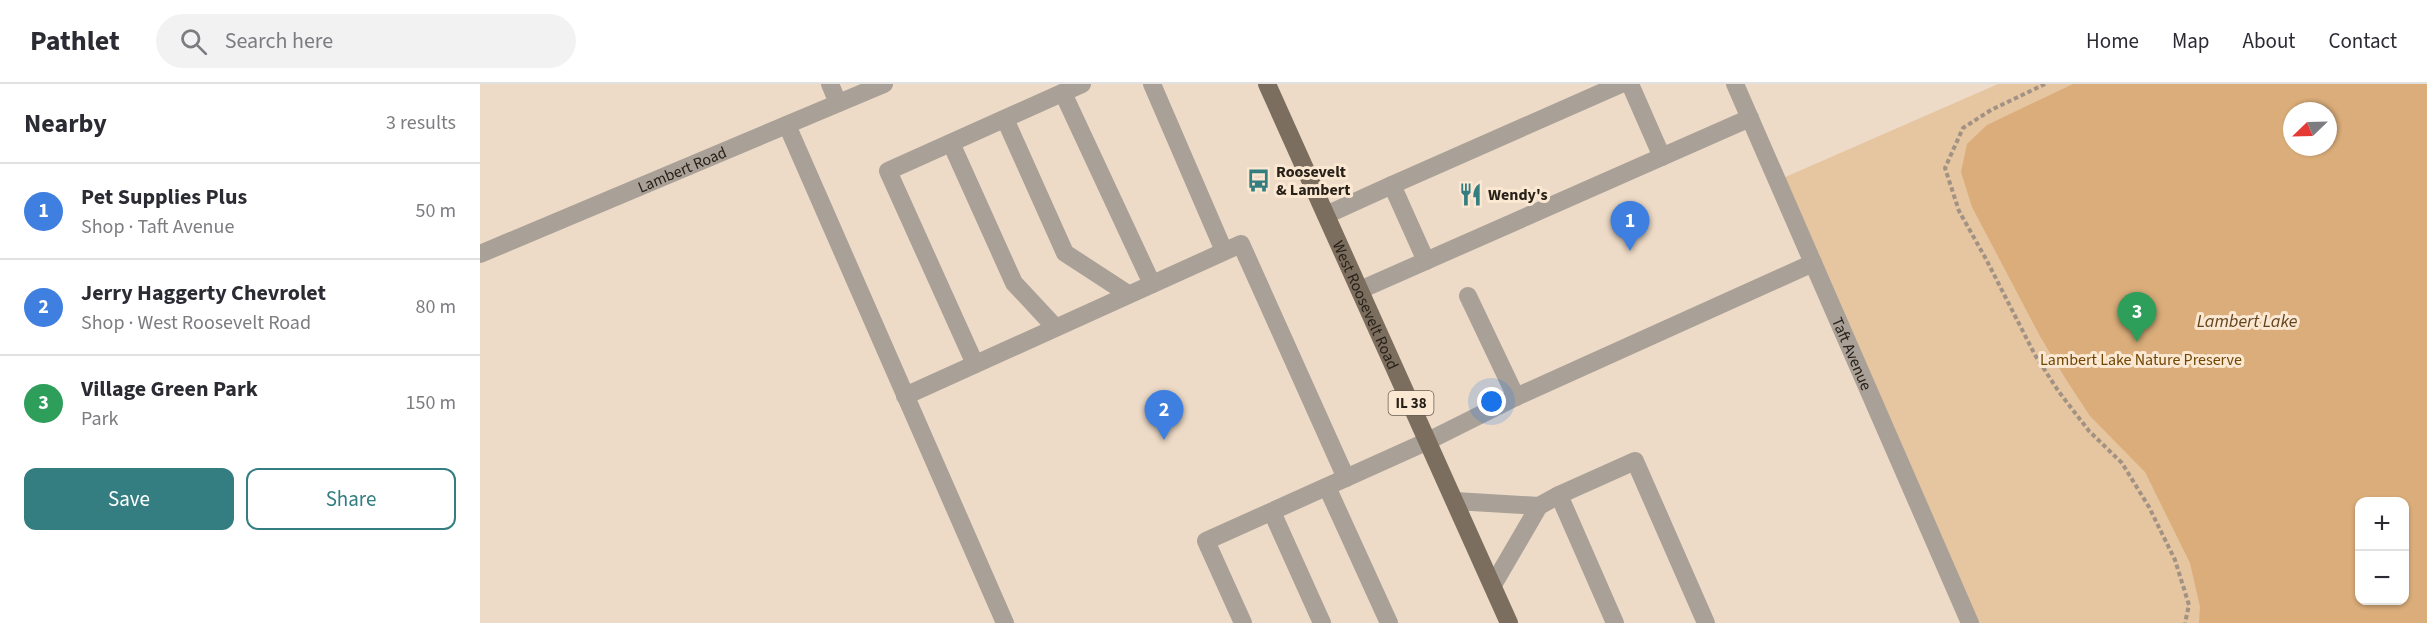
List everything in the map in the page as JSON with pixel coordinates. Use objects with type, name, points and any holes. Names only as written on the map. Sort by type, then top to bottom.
[{"type":"main road","name":"West Roosevelt Road","points":[[1267,84],[1509,623]]},
{"type":"street","points":[[830,84],[838,104]]},
{"type":"street","name":"Lambert Road","points":[[480,254],[884,84]]},
{"type":"street","points":[[975,364],[888,171],[1082,84]]},
{"type":"street","points":[[1152,84],[1224,251]]},
{"type":"street","points":[[1326,215],[1621,84]]},
{"type":"street","points":[[1630,84],[1662,157]]},
{"type":"street","name":"Taft Avenue","points":[[1735,84],[1970,623]]},
{"type":"street","points":[[1063,93],[1152,284]]},
{"type":"street","points":[[1360,290],[1750,118]]},
{"type":"street","points":[[1005,119],[1065,253],[1128,294]]},
{"type":"street","points":[[787,125],[1005,623]]},
{"type":"street","points":[[951,143],[1014,283],[1055,327]]},
{"type":"street","points":[[1392,185],[1426,261]]},
{"type":"street","points":[[904,396],[1241,244],[1346,478]]},
{"type":"street","points":[[1243,623],[1206,541],[1813,263]]},
{"type":"street","points":[[1468,296],[1516,398]]},
{"type":"street","points":[[1493,585],[1539,506],[1635,461],[1706,623]]},
{"type":"street","points":[[1327,487],[1389,623]]},
{"type":"street","points":[[1559,495],[1616,623]]},
{"type":"street","points":[[1455,501],[1539,506]]},
{"type":"street","points":[[1272,512],[1322,623]]},
{"type":"path","points":[[2045,84],[1992,110],[1963,129],[1945,168],[1959,211],[2036,356],[2059,392],[2090,431],[2122,464],[2149,507],[2175,560],[2186,594],[2189,605],[2185,623]]},
{"type":"green space","name":"Lambert Lake","points":[[1998,84],[2427,84],[2427,623],[1973,623],[1774,182]]},
{"type":"water","name":"Lambert Lake","points":[[2073,84],[2427,84],[2427,623],[2199,623],[2200,607],[2190,563],[2145,472],[2090,416],[2067,381],[2041,338],[1972,207],[1961,172],[1967,144],[1987,125]]},
{"type":"place","name":"Roosevelt & Lambert","points":[[1258,180]]},
{"type":"place","name":"Wendy's","points":[[1470,194]]},
{"type":"place","name":"Pet Supplies Plus","points":[[1630,251]]},
{"type":"place","name":"Village Green Park","points":[[2137,342]]},
{"type":"place","name":"Jerry Haggerty Chevrolet","points":[[1164,440]]},
{"type":"park label","name":"Lambert Lake Nature Preserve","points":[[2141,359]]}]
